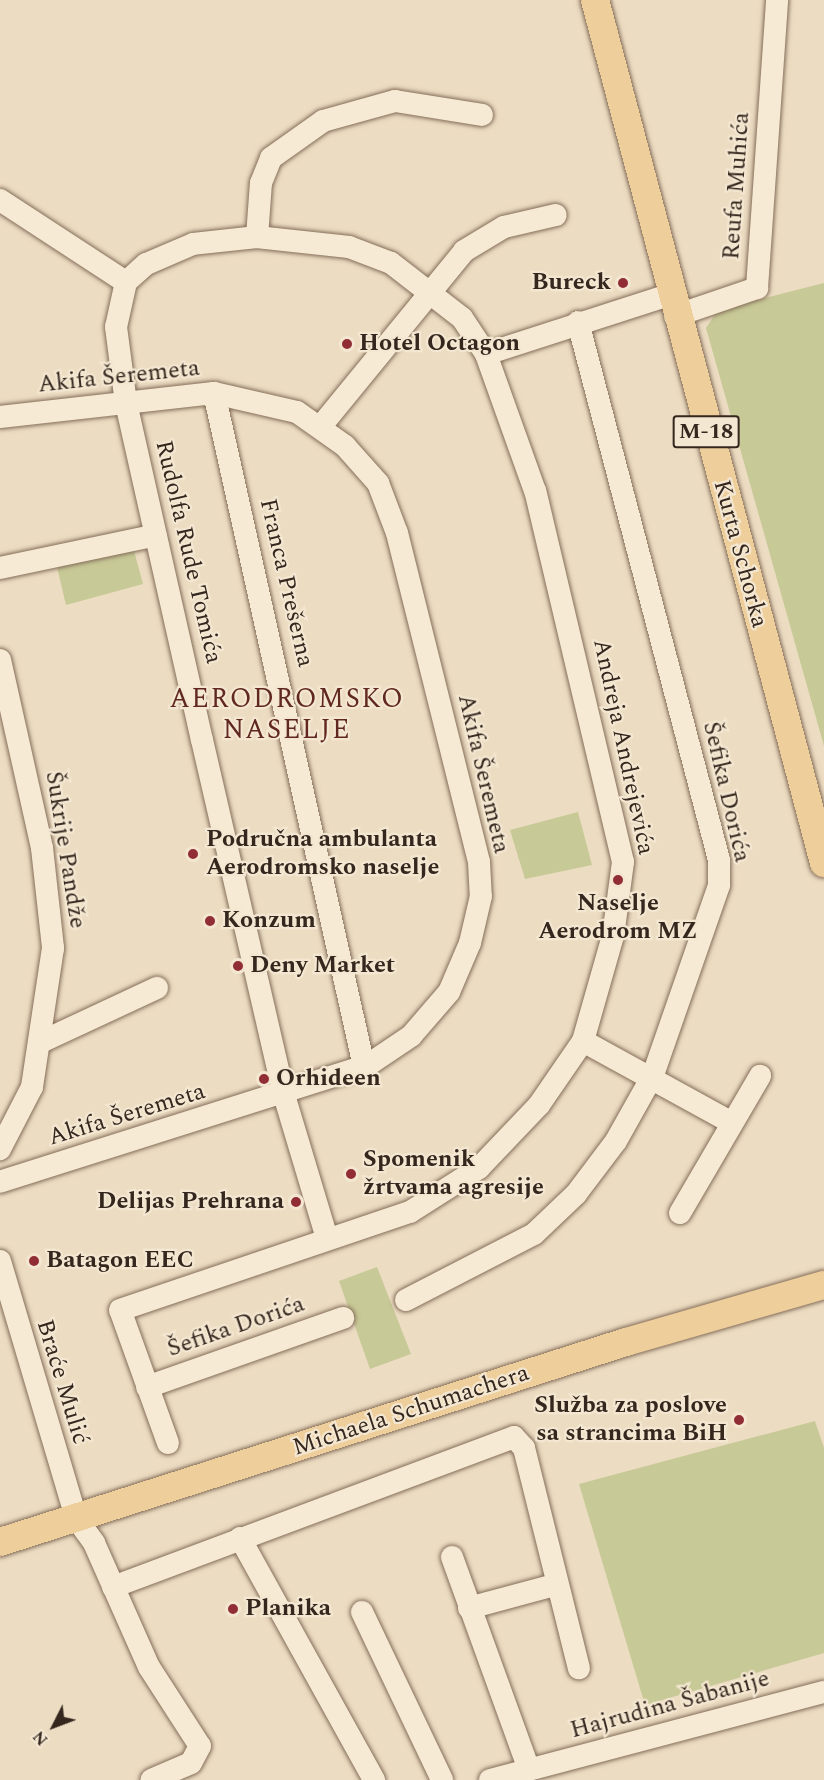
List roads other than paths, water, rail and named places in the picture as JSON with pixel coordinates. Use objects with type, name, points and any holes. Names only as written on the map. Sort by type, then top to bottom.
[{"type":"main road","name":"Kurta Schorka","points":[[595,0],[672,305],[823,859]]},
{"type":"main road","name":"Michaela Schumachera","points":[[0,1542],[626,1342],[824,1285]]},
{"type":"street","name":"Reufa Muhića","points":[[672,305],[757,288],[777,0]]},
{"type":"street","points":[[257,237],[261,183],[271,158],[323,121],[395,100],[482,116]]},
{"type":"street","points":[[0,200],[126,282],[116,327],[126,403]]},
{"type":"street","points":[[321,426],[432,290],[478,240],[556,215]]},
{"type":"street","name":"Andreja Andrejevića","points":[[126,282],[166,251],[257,237],[349,247],[391,263],[432,290],[462,318],[486,354],[535,490],[623,862],[613,936],[583,1041],[539,1105],[449,1191],[410,1212],[327,1238],[120,1310],[168,1443]]},
{"type":"street","points":[[486,354],[578,322],[672,305]]},
{"type":"street","name":"Šefika Dorića","points":[[406,1300],[485,1263],[555,1216],[616,1142],[653,1076],[719,885],[719,860],[578,322]]},
{"type":"street","name":"Akifa Šeremeta","points":[[0,417],[214,393],[297,412],[321,426],[378,483],[397,533],[479,862],[481,896],[470,943],[448,992],[411,1036],[366,1066],[284,1095],[0,1182]]},
{"type":"street","name":"Franca Prešerna","points":[[214,393],[366,1066]]},
{"type":"street","name":"Rudolfa Rude Tomića","points":[[126,403],[284,1095],[327,1238]]},
{"type":"street","points":[[0,568],[156,535]]},
{"type":"street","name":"Šukrije Pandže","points":[[0,660],[50,909],[53,948],[41,1042],[32,1087],[0,1149]]},
{"type":"street","points":[[41,1042],[157,988]]},
{"type":"street","points":[[583,1041],[653,1076],[732,1123]]},
{"type":"street","points":[[680,1213],[760,1076]]},
{"type":"street","name":"Braće Mulić","points":[[0,1261],[76,1518],[94,1543],[113,1587]]},
{"type":"street","name":"Šefika Dorića","points":[[147,1387],[343,1318]]},
{"type":"street","points":[[151,1780],[191,1763],[200,1746],[149,1666],[113,1587],[514,1437],[524,1448],[555,1586],[579,1668]]},
{"type":"street","points":[[240,1538],[374,1780]]},
{"type":"street","points":[[452,1557],[529,1770]]},
{"type":"street","points":[[470,1608],[555,1586]]},
{"type":"street","points":[[362,1612],[442,1780]]},
{"type":"street","name":"Hajrudina Šabanije","points":[[490,1780],[824,1692]]},
{"type":"place","name":"Bureck","points":[[623,283]]},
{"type":"place","name":"Hotel Octagon","points":[[347,344]]},
{"type":"place","name":"Područna ambulanta Aerodromsko naselje","points":[[193,854]]},
{"type":"place","name":"Naselje Aerodrom MZ","points":[[618,880]]},
{"type":"place","name":"Konzum","points":[[210,921]]},
{"type":"place","name":"Deny Market","points":[[238,966]]},
{"type":"place","name":"Orhideen","points":[[264,1079]]},
{"type":"place","name":"Spomenik žrtvama agresije","points":[[351,1174]]},
{"type":"place","name":"Delijas Prehrana","points":[[296,1202]]},
{"type":"place","name":"Batagon EEC","points":[[34,1261]]},
{"type":"place","name":"Služba za poslove sa strancima BiH","points":[[739,1420]]},
{"type":"place","name":"Planika","points":[[233,1609]]},
{"type":"district","name":"AERODROMSKO NASELJE","points":[[287,714]]}]
